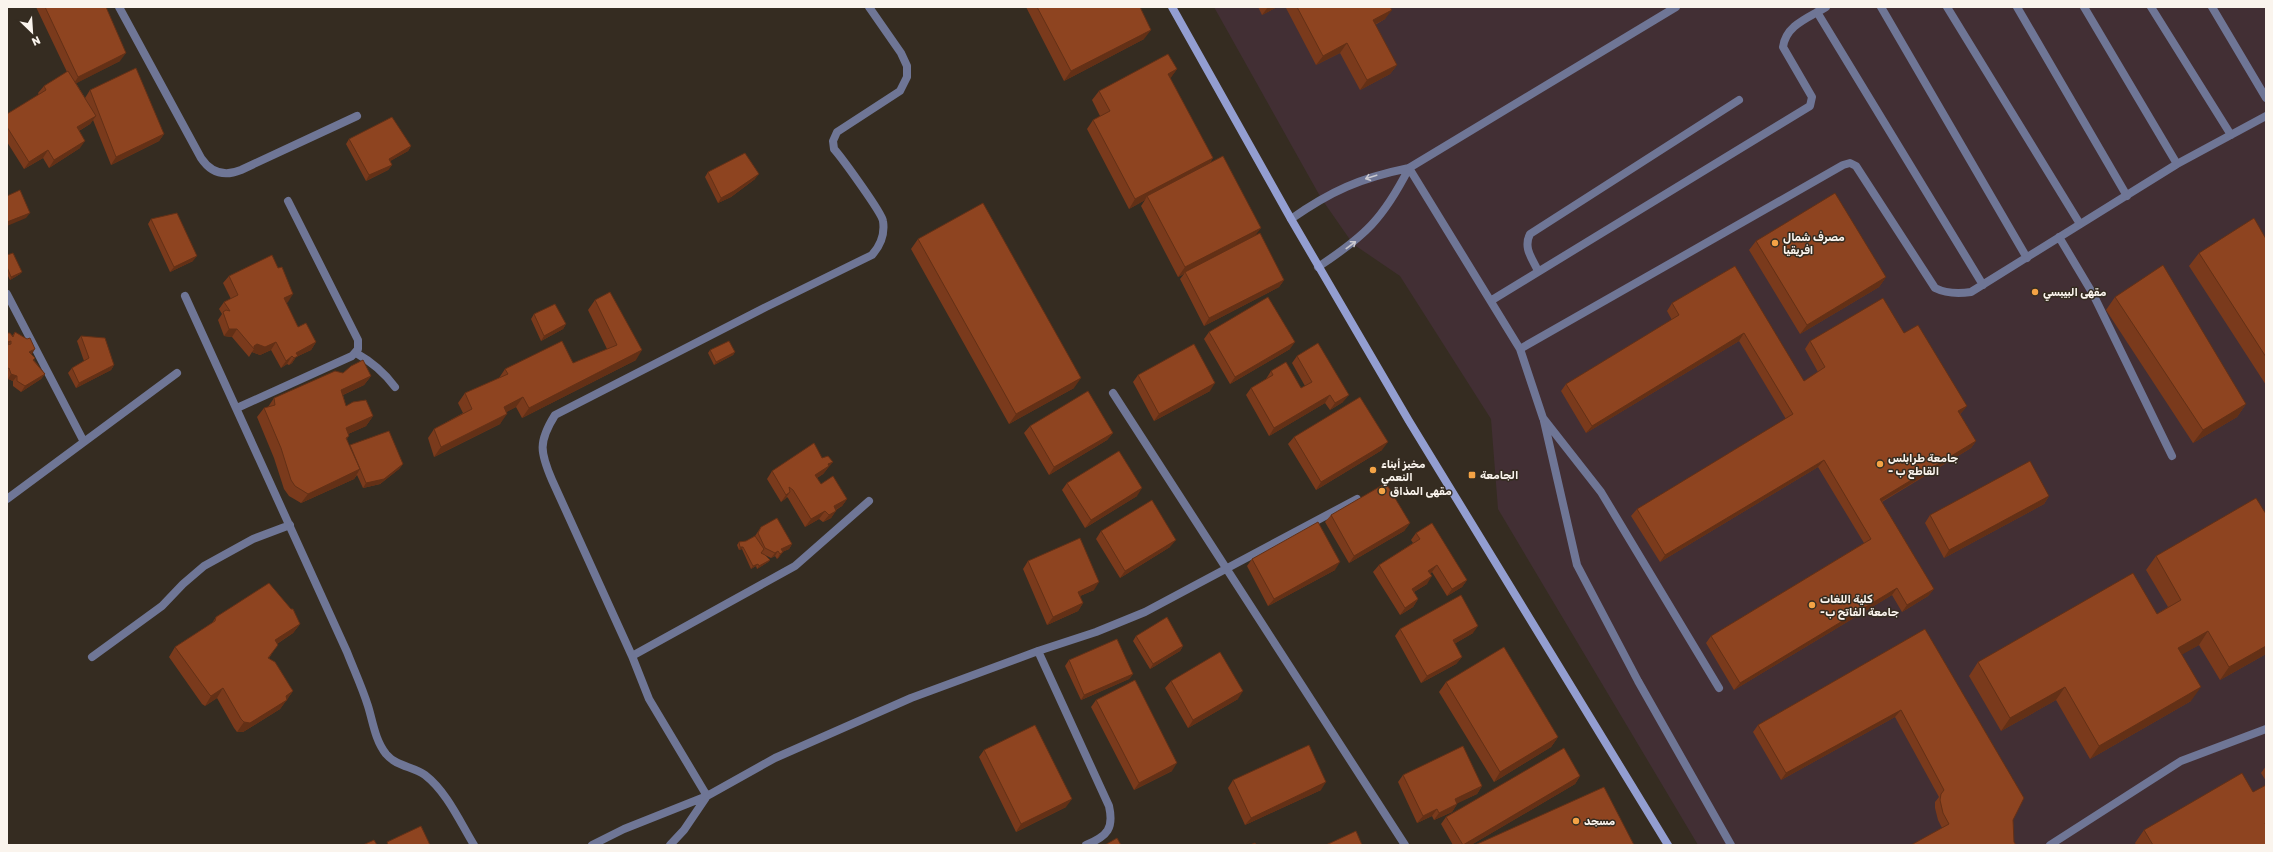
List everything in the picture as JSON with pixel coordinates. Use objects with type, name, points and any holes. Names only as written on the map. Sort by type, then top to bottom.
[{"type":"street","points":[[119,7],[201,158],[213,171],[232,174],[357,116]]},
{"type":"street","points":[[707,796],[649,698],[632,656],[543,458],[542,443],[545,430],[554,415],[772,303],[872,255],[878,249],[882,242],[883,219],[834,149],[833,141],[837,132],[900,91],[907,77],[907,66],[901,53],[869,7]]},
{"type":"street","points":[[1172,7],[1318,267],[1413,428],[1668,845]]},
{"type":"street","points":[[1291,219],[1321,198],[1349,184],[1379,174],[1409,168],[1676,7]]},
{"type":"street","points":[[1492,300],[1810,106],[1812,97],[1782,47],[1784,37],[1790,28],[1826,7]]},
{"type":"street","points":[[1881,7],[2026,258]]},
{"type":"street","points":[[1947,7],[2080,224]]},
{"type":"street","points":[[2018,7],[2127,196]]},
{"type":"street","points":[[2084,7],[2177,164]]},
{"type":"street","points":[[2151,7],[2232,135]]},
{"type":"street","points":[[2212,7],[2266,98]]},
{"type":"street","points":[[1817,12],[1983,285]]},
{"type":"street","points":[[1538,271],[1527,250],[1526,241],[1530,234],[1739,100]]},
{"type":"street","points":[[1520,349],[1843,165],[1850,163],[1856,166],[1935,288],[1943,292],[1958,294],[1971,292],[2177,164],[2266,116]]},
{"type":"street","points":[[1318,267],[1353,244],[1376,222],[1395,196],[1409,168]]},
{"type":"street","points":[[1409,168],[1492,300],[1520,349],[1544,418],[1577,565],[1638,681],[1731,845]]},
{"type":"street","points":[[237,408],[352,356],[356,352],[358,340],[288,201]]},
{"type":"street","points":[[2059,238],[2093,294],[2172,456]]},
{"type":"street","points":[[7,294],[84,442]]},
{"type":"street","points":[[185,296],[347,652],[360,685],[374,729],[386,753],[396,763],[418,770],[431,781],[460,821],[474,845]]},
{"type":"street","points":[[356,352],[371,361],[385,373],[395,387]]},
{"type":"street","points":[[7,498],[177,373]]},
{"type":"street","points":[[1113,393],[1405,845]]},
{"type":"street","points":[[1544,418],[1601,492],[1719,688]]},
{"type":"street","points":[[592,845],[624,829],[707,796],[775,758],[831,731],[925,692],[1038,651],[1096,632],[1145,612],[1357,499]]},
{"type":"street","points":[[632,656],[796,566],[869,501]]},
{"type":"street","points":[[92,657],[162,606],[183,584],[204,566],[253,539],[290,525]]},
{"type":"street","points":[[1038,651],[1109,806],[1112,821],[1108,830],[1095,841],[1086,845]]},
{"type":"street","points":[[2050,845],[2181,761],[2266,729]]},
{"type":"street","points":[[670,845],[688,824],[707,796]]},
{"type":"shaded area","name":"جامعة طرابلس - القاطع ب","points":[[1214,7],[2266,7],[2266,845],[1698,845],[1498,509],[1491,419],[1400,276],[1353,244],[1321,198]]},
{"type":"building","points":[[45,7],[106,7],[126,53],[78,77]]},
{"type":"building","points":[[1037,7],[1140,7],[1151,30],[1071,71]]},
{"type":"building","points":[[1297,7],[1390,7],[1392,10],[1373,20],[1397,65],[1367,80],[1347,43],[1323,56]]},
{"type":"building","points":[[1168,54],[1177,69],[1168,74],[1213,158],[1135,199],[1093,120],[1110,111],[1099,91]]},
{"type":"building","points":[[136,68],[164,134],[116,157],[90,90]]},
{"type":"building","points":[[68,71],[96,116],[77,127],[85,141],[54,160],[48,150],[29,162],[7,127],[7,114],[46,90],[44,86]]},
{"type":"building","points":[[392,117],[411,146],[389,159],[392,165],[369,175],[349,139]]},
{"type":"building","points":[[745,153],[759,174],[721,198],[708,172]]},
{"type":"building","points":[[1223,156],[1261,228],[1185,267],[1147,196]]},
{"type":"building","points":[[20,190],[30,213],[7,222],[7,196]]},
{"type":"building","points":[[1835,193],[1886,277],[1807,325],[1756,241]]},
{"type":"building","points":[[983,203],[1081,378],[1016,414],[918,239]]},
{"type":"building","points":[[177,213],[197,256],[174,267],[151,219]]},
{"type":"building","points":[[2254,218],[2266,239],[2266,357],[2199,253]]},
{"type":"building","points":[[1260,233],[1284,280],[1209,318],[1185,272]]},
{"type":"building","points":[[13,253],[22,272],[11,277],[7,267],[7,255]]},
{"type":"building","points":[[272,255],[278,268],[282,267],[293,294],[284,298],[298,327],[306,323],[316,342],[296,353],[298,356],[294,358],[292,356],[286,361],[276,342],[265,347],[257,344],[254,346],[254,349],[237,329],[229,329],[223,312],[226,310],[230,311],[224,302],[238,295],[229,276]]},
{"type":"building","points":[[2163,265],[2246,404],[2203,430],[2115,297]]},
{"type":"building","points":[[1735,266],[1804,381],[1825,367],[1810,341],[1883,298],[1904,333],[1918,325],[1967,406],[1958,411],[1976,441],[1880,499],[1934,589],[1907,605],[1897,588],[1740,683],[1711,636],[1871,539],[1824,460],[1665,555],[1637,509],[1793,414],[1744,333],[1592,426],[1566,384],[1679,315],[1672,303]]},
{"type":"building","points":[[610,292],[642,350],[529,408],[523,397],[504,407],[507,414],[441,447],[434,429],[472,409],[465,393],[508,374],[505,369],[562,341],[573,363],[617,345],[595,300]]},
{"type":"building","points":[[1268,297],[1295,342],[1235,377],[1209,332]]},
{"type":"building","points":[[555,304],[566,324],[544,336],[534,314]]},
{"type":"building","points":[[15,332],[27,339],[30,338],[35,349],[29,352],[35,358],[33,360],[45,374],[25,386],[17,381],[17,376],[11,374],[9,368],[7,369],[7,345],[11,344],[11,341],[7,342],[7,333],[10,333],[13,337]]},
{"type":"building","points":[[81,336],[105,338],[114,365],[79,383],[72,368],[89,358]]},
{"type":"building","points":[[729,341],[735,352],[716,362],[710,350]]},
{"type":"building","points":[[1318,343],[1349,395],[1335,403],[1330,395],[1274,428],[1251,388],[1273,375],[1271,371],[1286,362],[1301,388],[1312,382],[1297,356]]},
{"type":"building","points":[[1194,344],[1215,383],[1159,414],[1138,375]]},
{"type":"building","points":[[363,360],[371,376],[341,390],[346,406],[353,402],[366,400],[373,416],[346,428],[349,436],[346,438],[360,469],[308,494],[295,486],[291,480],[281,448],[264,408],[275,405],[274,398],[335,371],[343,373],[351,366]]},
{"type":"building","points":[[1088,391],[1113,433],[1054,467],[1030,426]]},
{"type":"building","points":[[1360,397],[1388,442],[1321,482],[1294,437]]},
{"type":"building","points":[[389,431],[403,464],[384,479],[366,483],[350,445]]},
{"type":"building","points":[[814,443],[822,458],[828,456],[833,462],[828,464],[829,466],[815,475],[821,484],[833,476],[847,499],[834,506],[836,511],[829,515],[825,511],[811,519],[793,490],[789,487],[790,492],[786,495],[772,471]]},
{"type":"building","points":[[1119,451],[1142,488],[1091,520],[1067,483]]},
{"type":"building","points":[[2030,461],[2049,496],[1949,550],[1930,515]]},
{"type":"building","points":[[1386,483],[1410,523],[1354,556],[1331,515]]},
{"type":"building","points":[[2256,498],[2266,514],[2266,646],[2229,667],[2208,631],[2178,648],[2201,687],[2099,746],[2065,687],[2010,718],[1978,662],[2133,573],[2157,614],[2181,600],[2156,556]]},
{"type":"building","points":[[1152,500],[1176,540],[1125,571],[1101,531]]},
{"type":"building","points":[[777,518],[792,544],[781,549],[783,552],[780,554],[778,551],[775,553],[765,548],[758,533],[761,527]]},
{"type":"building","points":[[1318,522],[1340,562],[1274,599],[1252,559]]},
{"type":"building","points":[[1432,523],[1467,580],[1452,589],[1437,565],[1428,571],[1432,576],[1412,589],[1418,599],[1405,608],[1379,565],[1420,539],[1416,533]]},
{"type":"building","points":[[755,536],[764,549],[761,553],[770,560],[759,566],[758,564],[753,566],[743,547],[740,547],[739,542],[746,541]]},
{"type":"building","points":[[1080,538],[1099,582],[1078,592],[1083,603],[1053,617],[1028,561]]},
{"type":"building","points":[[269,583],[291,609],[293,609],[300,624],[275,640],[278,645],[268,658],[275,662],[293,691],[286,696],[287,700],[250,723],[244,722],[241,719],[223,688],[211,696],[209,694],[175,647],[215,621],[216,617]]},
{"type":"building","points":[[1461,595],[1478,626],[1453,640],[1462,657],[1427,676],[1400,629]]},
{"type":"building","points":[[1167,617],[1183,646],[1153,664],[1136,636]]},
{"type":"building","points":[[1925,629],[2024,798],[2013,820],[2014,842],[2016,845],[1911,845],[1949,824],[1943,813],[1940,800],[1941,794],[1944,790],[1901,710],[1786,773],[1758,725]]},
{"type":"building","points":[[1117,639],[1133,674],[1084,695],[1069,660]]},
{"type":"building","points":[[1504,647],[1558,737],[1500,772],[1446,682]]},
{"type":"building","points":[[1220,652],[1243,691],[1193,720],[1171,681]]},
{"type":"building","points":[[1135,680],[1177,763],[1139,783],[1096,700]]},
{"type":"building","points":[[1035,725],[1072,799],[1021,824],[984,750]]},
{"type":"building","points":[[1309,745],[1326,782],[1251,818],[1233,780]]},
{"type":"building","points":[[1463,746],[1482,786],[1455,799],[1457,804],[1439,813],[1437,809],[1423,816],[1403,775]]},
{"type":"building","points":[[1564,748],[1580,776],[1463,845],[1446,817]]},
{"type":"building","points":[[2242,773],[2253,792],[2266,785],[2266,845],[2153,845],[2144,830]]},
{"type":"building","name":"مسجد","points":[[1604,787],[1634,845],[1475,845]]},
{"type":"building","points":[[421,826],[430,845],[388,845],[387,842]]},
{"type":"building","points":[[1356,831],[1362,845],[1326,845]]},
{"type":"building","points":[[1117,838],[1121,845],[1105,845]]},
{"type":"building","points":[[374,840],[377,845],[363,845]]},
{"type":"place","name":"مصرف شمال افريقيا","points":[[1775,243]]},
{"type":"place","name":"مقهى البيبسي","points":[[2035,292]]},
{"type":"place","name":"جامعة طرابلس - القاطع ب","points":[[1880,464]]},
{"type":"place","name":"مخبز أبناء النعمي","points":[[1373,470]]},
{"type":"place","name":"الجامعة","points":[[1472,475]]},
{"type":"place","name":"مقهى المذاق","points":[[1382,491]]},
{"type":"place","name":"كلية اللغات -جامعة الفاتح ب","points":[[1812,605]]},
{"type":"place","name":"مسجد","points":[[1576,821]]}]
